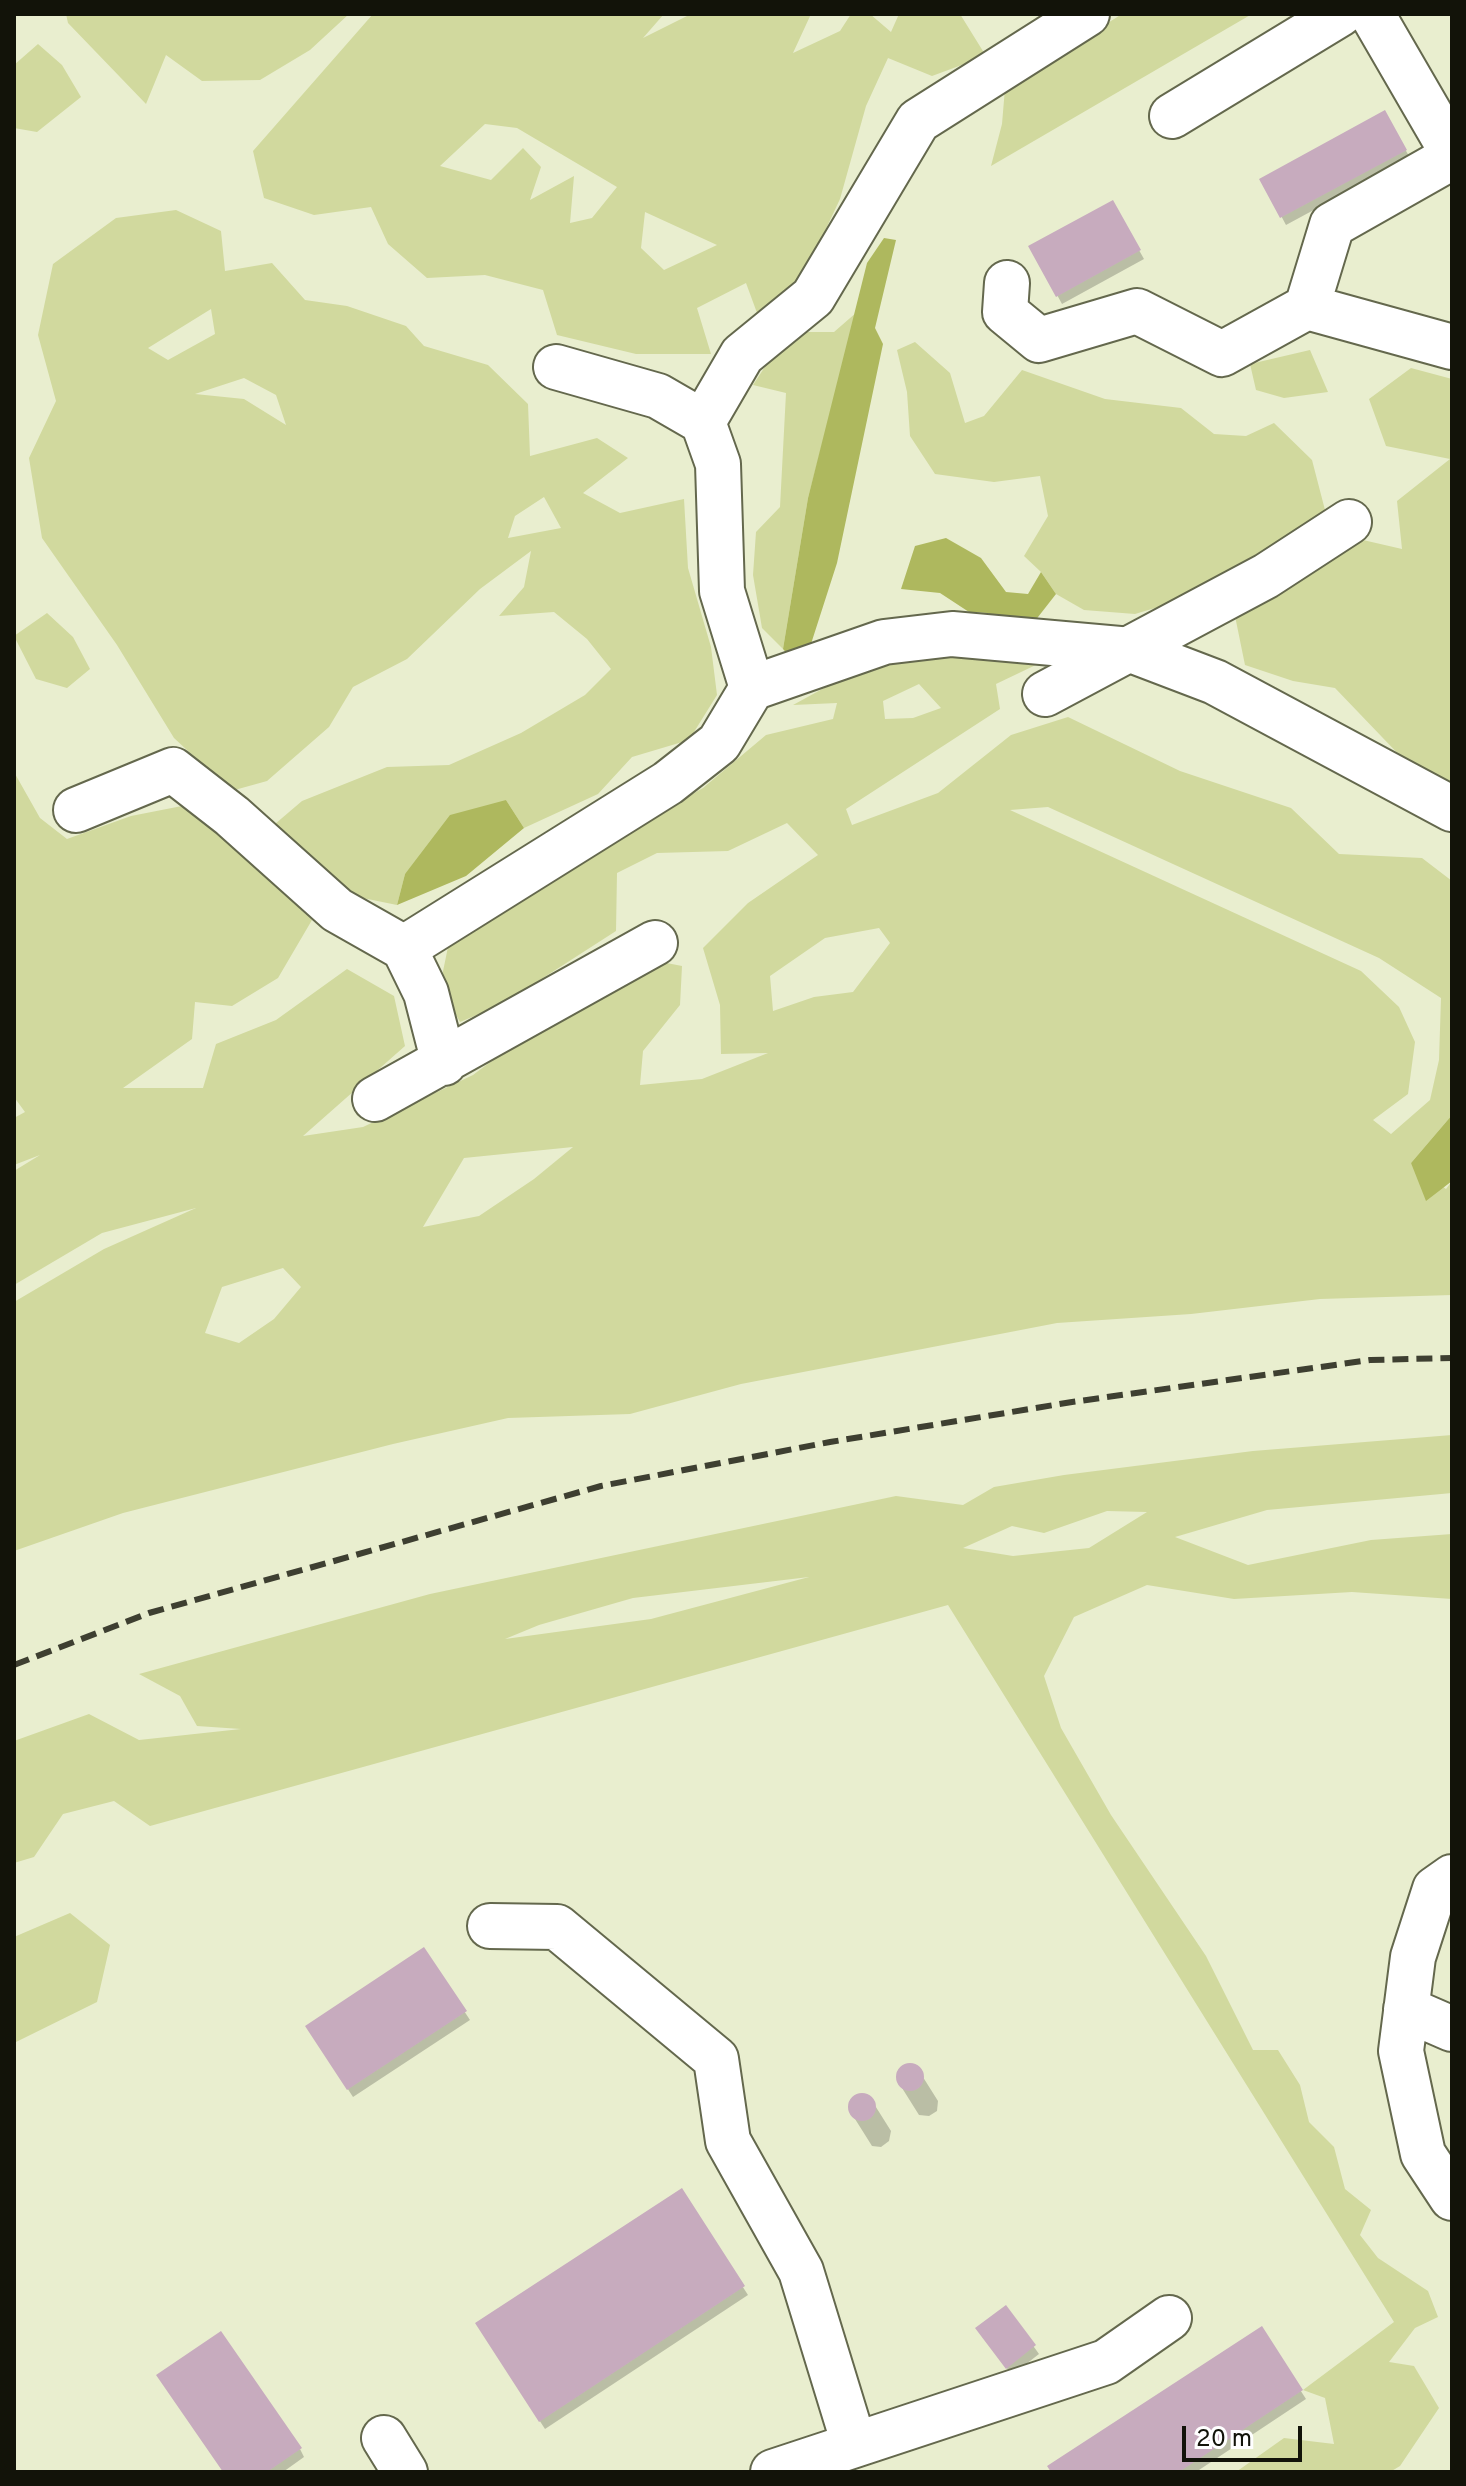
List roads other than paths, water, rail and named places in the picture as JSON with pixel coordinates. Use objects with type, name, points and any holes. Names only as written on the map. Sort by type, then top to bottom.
[{"type":"street","points":[[703,422],[742,355],[813,297],[918,121],[1087,14]]},
{"type":"street","points":[[1172,116],[1340,14]]},
{"type":"street","points":[[1007,283],[1005,312],[1039,340],[1137,311],[1222,354],[1307,307],[1332,225],[1452,154],[1372,14]]},
{"type":"street","points":[[1307,307],[1452,347]]},
{"type":"street","points":[[556,367],[658,396],[703,422],[718,464],[722,591],[752,688]]},
{"type":"street","points":[[1045,694],[1266,576],[1349,522]]},
{"type":"street","points":[[404,948],[668,783],[719,743],[752,688],[884,642],[952,634],[1131,650],[1215,682],[1452,809]]},
{"type":"street","points":[[76,810],[173,770],[232,816],[337,910],[404,948],[426,993],[444,1063]]},
{"type":"street","points":[[375,1099],[655,943]]},
{"type":"street","points":[[1452,1877],[1435,1889],[1413,1957],[1401,2051],[1423,2154],[1452,2198]]},
{"type":"street","points":[[490,1926],[557,1927],[716,2059],[728,2141],[801,2271],[854,2444]]},
{"type":"street","points":[[1406,2009],[1452,2029]]},
{"type":"street","points":[[773,2472],[1106,2362],[1169,2318]]},
{"type":"railway","points":[[14,1665],[149,1613],[601,1486],[830,1442],[1072,1402],[1370,1360],[1452,1358]]}]
